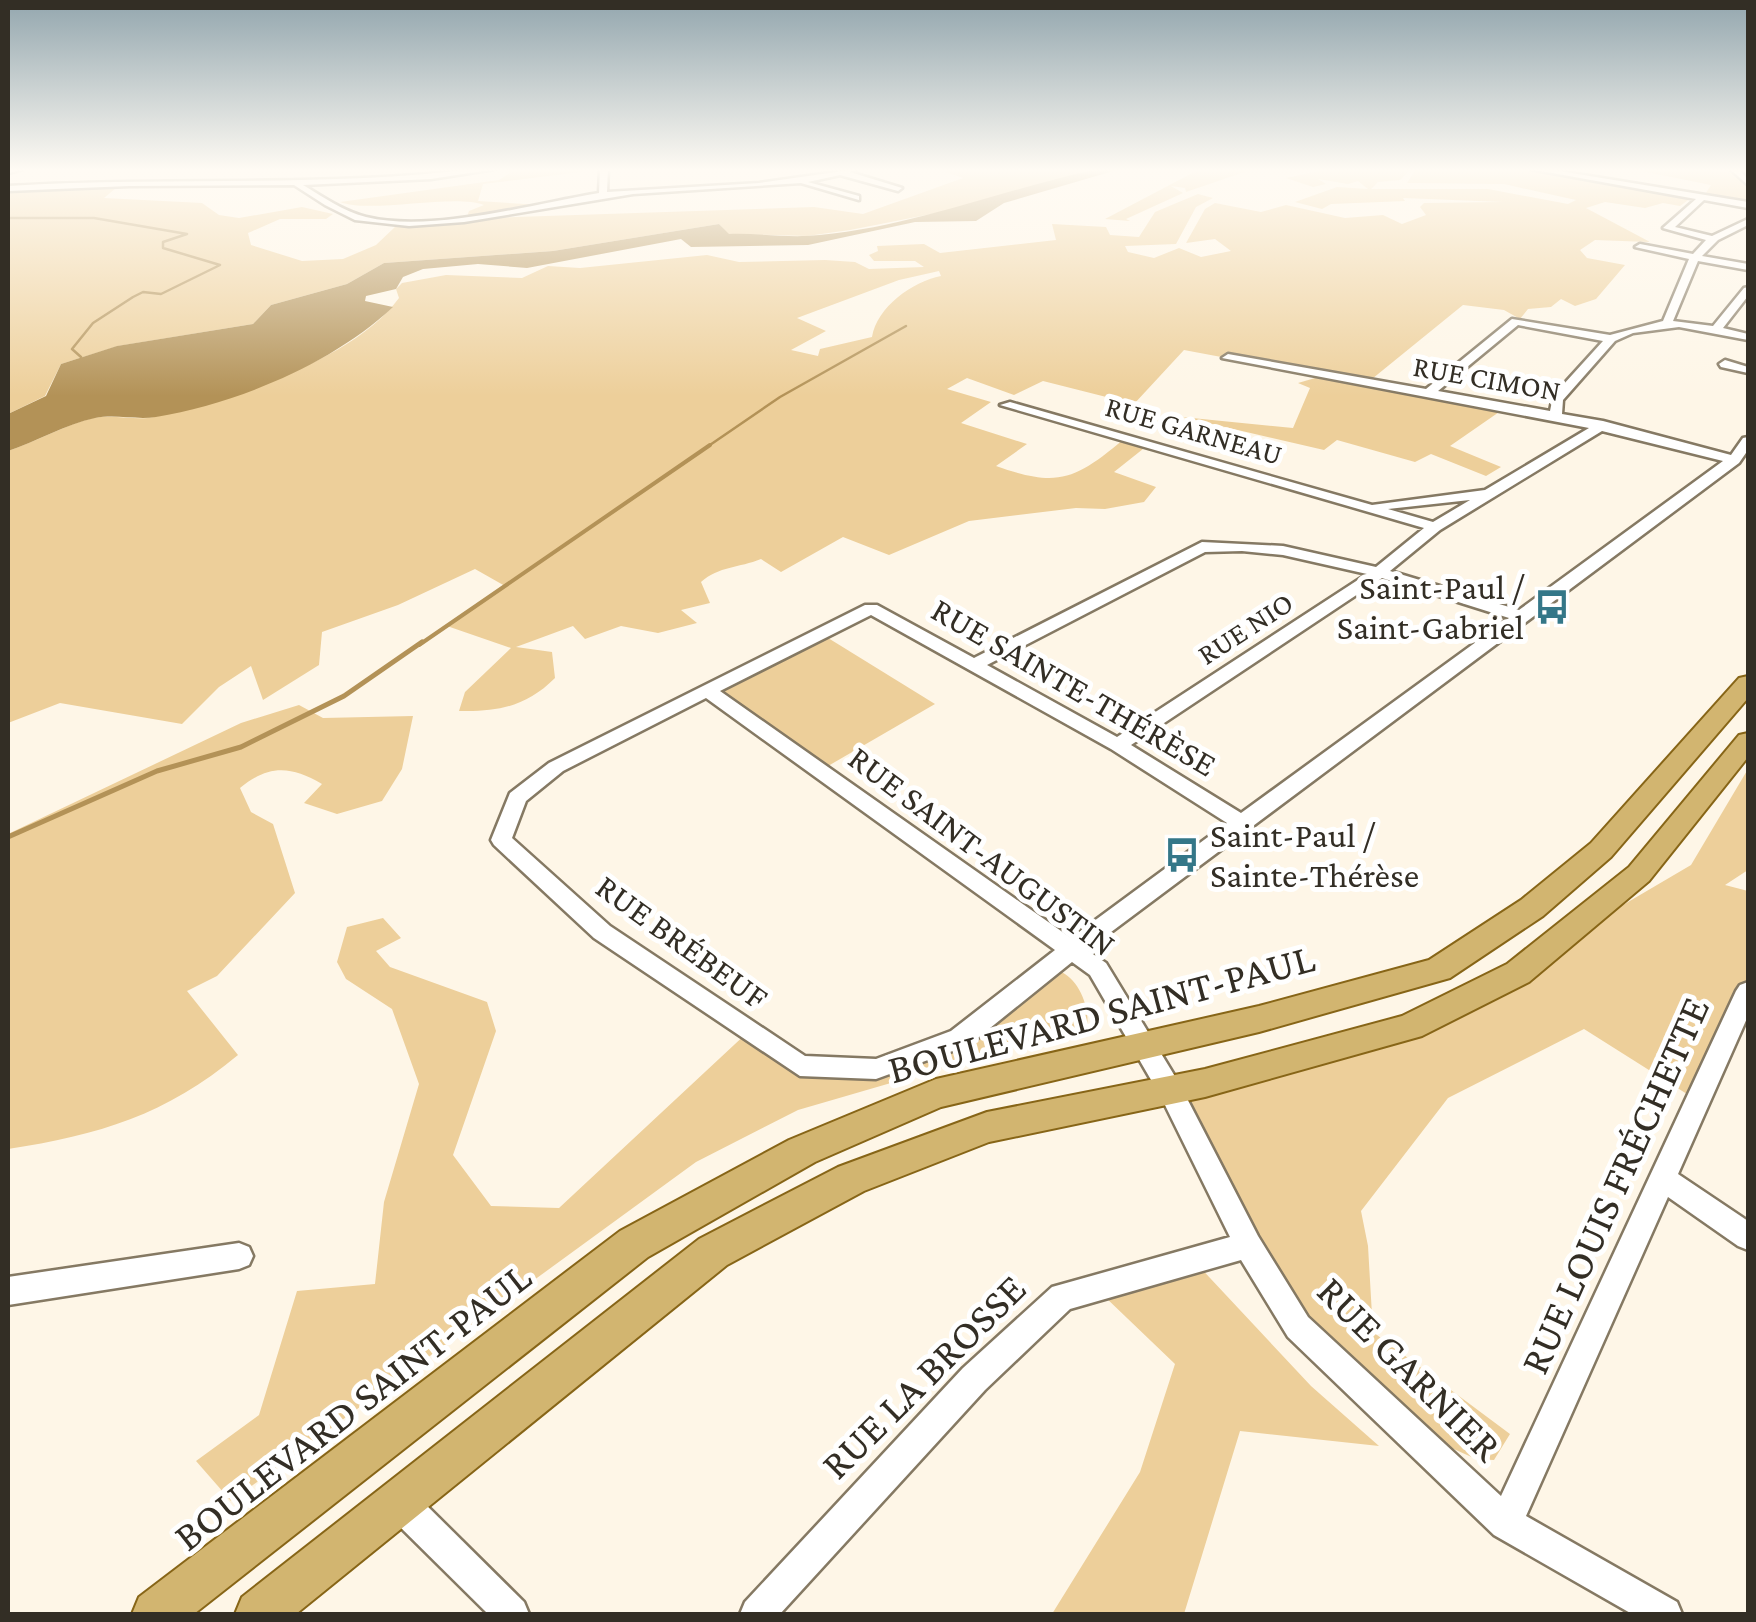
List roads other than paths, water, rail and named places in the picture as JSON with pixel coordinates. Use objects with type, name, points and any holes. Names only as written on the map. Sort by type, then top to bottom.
[{"type":"main road","name":"BOULEVARD SAINT-PAUL","points":[[156,1614],[634,1244],[802,1150],[936,1094],[1144,1047],[1439,969],[1532,908],[1601,850],[1748,683]]},
{"type":"main road","points":[[259,1614],[730,1242],[851,1179],[987,1127],[1174,1098],[1410,1026],[1518,973],[1639,874],[1748,741]]},
{"type":"street","points":[[1668,320],[1694,257],[1704,245]]},
{"type":"street","points":[[1640,247],[1748,267]]},
{"type":"street","points":[[1716,330],[1748,290]]},
{"type":"street","points":[[1556,416],[1557,399],[1611,340],[1668,320],[1748,337]]},
{"type":"street","points":[[1429,394],[1516,321],[1611,340]]},
{"type":"street","name":"RUE CIMON","points":[[1228,358],[1556,416],[1734,460]]},
{"type":"street","points":[[1725,364],[1748,370]]},
{"type":"street","name":"RUE GARNEAU","points":[[1006,405],[1435,526]]},
{"type":"street","name":"RUE NIO","points":[[1118,746],[1376,574],[1435,526],[1603,426]]},
{"type":"street","points":[[1072,953],[1734,460],[1748,441]]},
{"type":"street","name":"RUE GARNEAU","points":[[1368,508],[1490,493]]},
{"type":"street","points":[[976,664],[1202,547],[1243,544],[1296,551],[1520,616]]},
{"type":"street","name":"RUE SAINTE-THÉRÈSE","points":[[871,608],[1118,746],[1243,824]]},
{"type":"street","name":"RUE BRÉBEUF","points":[[871,608],[556,767],[516,798],[501,840],[602,932],[800,1066],[876,1069],[960,1038],[1072,953]]},
{"type":"street","name":"RUE SAINT-AUGUSTIN","points":[[706,689],[1098,969],[1174,1098]]},
{"type":"street","name":"RUE LOUIS FRÉCHETTE","points":[[1506,1523],[1748,991]]},
{"type":"street","name":"RUE GARNIER","points":[[1174,1098],[1248,1244],[1298,1327],[1506,1523],[1665,1614]]},
{"type":"street","points":[[1663,1178],[1748,1237]]},
{"type":"street","name":"RUE LA BROSSE","points":[[757,1614],[974,1378],[1062,1297],[1248,1244]]},
{"type":"street","points":[[8,1291],[238,1256]]},
{"type":"street","points":[[401,1504],[512,1614]]},
{"type":"waterway","points":[[81,357],[72,349],[93,323],[143,292],[161,294],[220,265],[163,248],[163,245]]},
{"type":"waterway","points":[[707,447],[780,397],[906,326]]},
{"type":"waterway","points":[[419,645],[710,445]]},
{"type":"waterway","points":[[8,837],[157,771],[241,747],[344,696],[422,642]]},
{"type":"place","name":"Saint-Paul / Saint-Gabriel","points":[[1552,607]]},
{"type":"place","name":"Saint-Paul / Sainte-Thérèse","points":[[1182,855]]}]
